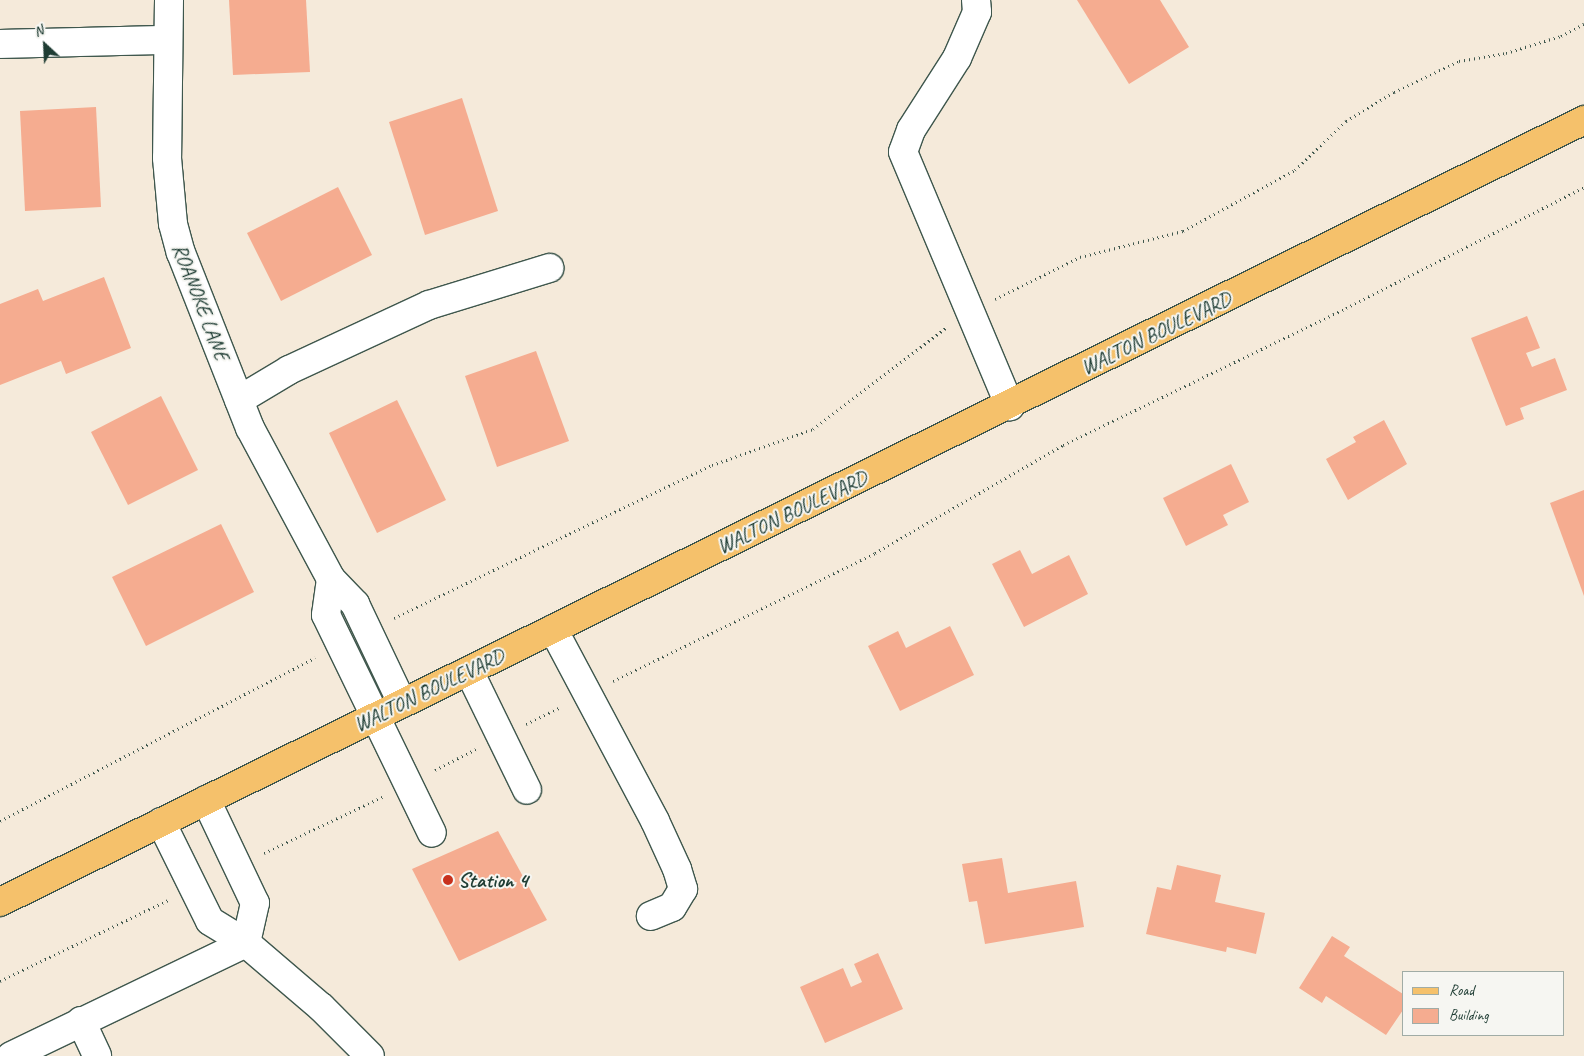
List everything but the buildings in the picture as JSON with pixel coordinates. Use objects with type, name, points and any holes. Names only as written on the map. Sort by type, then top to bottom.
[{"type":"main road","name":"WALTON BOULEVARD","points":[[0,902],[1583,122]]},
{"type":"street","name":"ROANOKE LANE","points":[[169,0],[167,158],[172,224],[250,428],[331,580],[355,604],[402,703]]},
{"type":"street","points":[[976,0],[977,12],[957,58],[911,130],[903,152],[1010,406]]},
{"type":"street","points":[[0,44],[168,40]]},
{"type":"street","points":[[239,400],[289,370],[429,305],[549,268]]},
{"type":"street","points":[[331,580],[326,615],[374,718],[432,833]]},
{"type":"street","points":[[553,630],[655,821],[683,888],[672,907],[651,916]]},
{"type":"street","points":[[469,670],[527,790]]},
{"type":"street","points":[[206,800],[255,903],[246,942]]},
{"type":"street","points":[[161,822],[210,921],[246,942],[321,1007],[370,1056]]},
{"type":"street","points":[[11,1056],[246,942]]},
{"type":"street","points":[[81,1021],[98,1056]]},
{"type":"path","points":[[368,630],[712,465],[813,429],[943,329],[970,313],[1080,257],[1183,231],[1295,170],[1346,121],[1394,92],[1459,61],[1506,54],[1561,36],[1584,24]]},
{"type":"path","points":[[237,866],[408,784],[875,553],[1063,445],[1346,308],[1584,187]]},
{"type":"path","points":[[0,821],[340,645]]},
{"type":"path","points":[[0,981],[193,888]]},
{"type":"place","name":"Station 4","points":[[448,880]]}]
